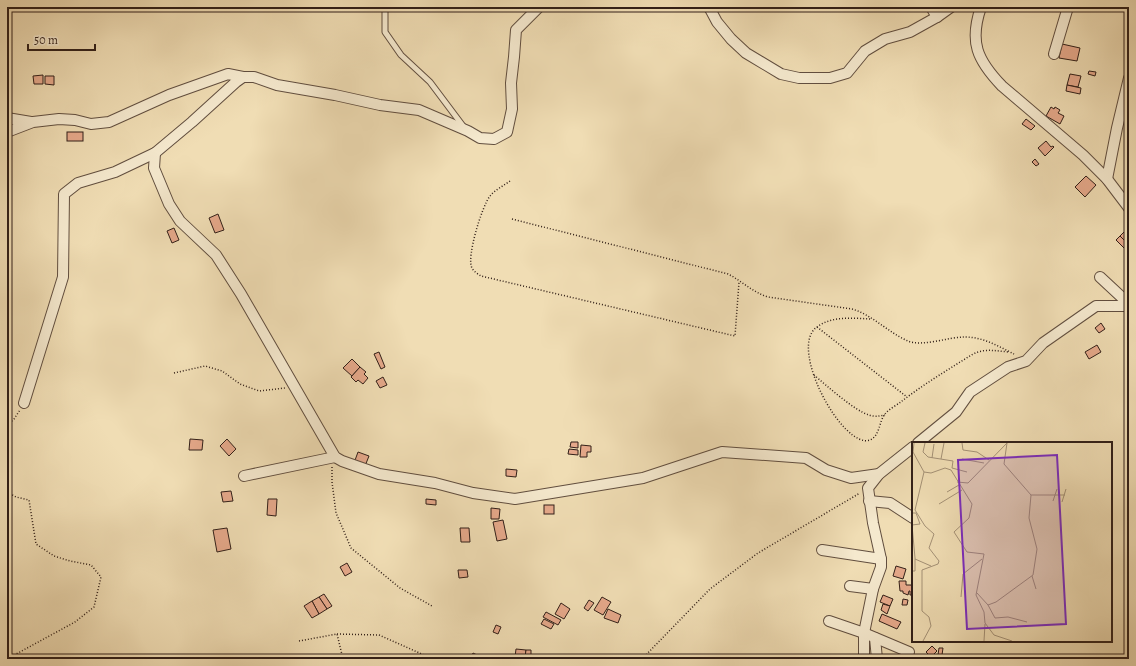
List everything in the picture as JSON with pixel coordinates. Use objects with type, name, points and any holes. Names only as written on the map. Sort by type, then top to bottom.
[{"type":"street","points":[[7,118],[33,122],[75,120],[91,124],[109,122],[169,95],[228,74],[254,77],[277,85],[335,95],[380,105],[398,106],[419,110],[468,131],[480,138],[494,139],[507,132],[512,109],[511,83],[516,30],[539,7]]},
{"type":"street","points":[[709,7],[717,22],[731,39],[746,53],[781,74],[799,78],[830,78],[847,73],[865,51],[885,39],[910,32],[937,17],[951,7]]},
{"type":"street","points":[[931,7],[937,17]]},
{"type":"street","points":[[981,7],[977,20],[975,39],[980,58],[992,76],[1083,155],[1107,179],[1128,205]]},
{"type":"street","points":[[1054,54],[1068,7]]},
{"type":"street","points":[[24,403],[63,277],[64,194],[78,183],[115,172],[155,153],[236,82],[244,77]]},
{"type":"street","points":[[1107,179],[1129,78]]},
{"type":"street","points":[[7,132],[33,122]]},
{"type":"street","points":[[155,153],[154,168],[169,204],[180,221],[216,255],[241,294],[335,457],[342,461],[379,474],[435,483],[473,493],[515,499],[643,478],[722,452],[806,458],[826,470],[851,478],[879,474]]},
{"type":"street","points":[[1100,277],[1129,305]]},
{"type":"street","points":[[919,442],[956,412],[970,392],[1008,367],[1026,361],[1043,343],[1096,306],[1129,305]]},
{"type":"street","points":[[864,659],[864,633],[881,559],[872,523],[868,488],[879,474],[912,448]]},
{"type":"street","points":[[244,476],[335,457]]},
{"type":"street","points":[[869,501],[890,503],[912,517]]},
{"type":"street","points":[[822,550],[881,559]]},
{"type":"street","points":[[850,586],[873,589]]},
{"type":"street","points":[[829,621],[864,633],[909,652]]},
{"type":"street","points":[[875,638],[876,659]]},
{"type":"lane","points":[[382,7],[385,10],[385,32],[401,55],[430,82],[455,117],[468,131]]},
{"type":"path","points":[[510,181],[490,196],[479,221],[473,242],[470,261],[471,268],[475,273],[481,276],[735,336],[739,281]]},
{"type":"path","points":[[512,219],[728,274],[750,289],[768,297],[860,311],[870,319],[908,341],[928,343],[947,338],[967,337],[986,340],[1026,361]]},
{"type":"path","points":[[870,319],[836,319],[817,327],[810,334],[808,346],[812,374],[828,405],[844,428],[856,438],[869,440],[874,437],[885,414]]},
{"type":"path","points":[[817,327],[907,397]]},
{"type":"path","points":[[812,374],[858,410],[868,415],[878,416],[885,414],[927,383],[980,350],[1010,353]]},
{"type":"path","points":[[174,373],[205,366],[222,371],[240,384],[259,390],[295,387]]},
{"type":"path","points":[[7,425],[14,419],[24,403]]},
{"type":"path","points":[[335,457],[332,463],[332,482],[336,513],[351,548],[400,588],[432,606]]},
{"type":"path","points":[[642,659],[710,589],[758,553],[868,488]]},
{"type":"path","points":[[7,492],[16,497],[29,500],[36,544],[54,556],[91,565],[101,577],[94,607],[75,622],[7,659]]},
{"type":"path","points":[[337,634],[343,659]]},
{"type":"path","points":[[299,641],[337,634],[379,635],[433,659]]},
{"type":"building","points":[[1062,44],[1080,48],[1077,61],[1059,58]]},
{"type":"building","points":[[1089,71],[1096,72],[1095,76],[1088,74]]},
{"type":"building","points":[[1070,74],[1081,76],[1078,87],[1067,85]]},
{"type":"building","points":[[43,75],[43,84],[34,84],[33,76]]},
{"type":"building","points":[[45,76],[54,76],[54,85],[45,84]]},
{"type":"building","points":[[1067,85],[1081,88],[1080,94],[1066,91]]},
{"type":"building","points":[[1051,107],[1054,109],[1055,107],[1060,110],[1058,113],[1064,116],[1060,124],[1046,116]]},
{"type":"building","points":[[1026,119],[1035,126],[1031,130],[1022,124]]},
{"type":"building","points":[[67,132],[83,132],[83,141],[67,141]]},
{"type":"building","points":[[1046,141],[1051,147],[1054,147],[1045,156],[1038,148]]},
{"type":"building","points":[[1035,159],[1039,164],[1036,166],[1032,162]]},
{"type":"building","points":[[1086,176],[1096,185],[1085,197],[1075,187]]},
{"type":"building","points":[[218,214],[224,230],[215,233],[209,218]]},
{"type":"building","points":[[174,228],[179,240],[172,243],[167,231]]},
{"type":"building","points":[[1125,231],[1129,235],[1129,245],[1120,236]]},
{"type":"building","points":[[1120,236],[1129,245],[1125,249],[1116,240]]},
{"type":"building","points":[[1101,323],[1105,329],[1099,333],[1095,328]]},
{"type":"building","points":[[1097,345],[1101,352],[1089,359],[1085,352]]},
{"type":"building","points":[[379,352],[385,367],[381,369],[374,354]]},
{"type":"building","points":[[352,359],[360,367],[352,376],[343,368]]},
{"type":"building","points":[[360,367],[366,372],[364,374],[368,378],[363,384],[358,380],[356,382],[351,377]]},
{"type":"building","points":[[383,377],[387,385],[380,388],[376,381]]},
{"type":"building","points":[[190,439],[203,440],[202,450],[189,450]]},
{"type":"building","points":[[227,439],[236,449],[229,456],[220,446]]},
{"type":"building","points":[[571,442],[578,442],[578,448],[570,447]]},
{"type":"building","points":[[581,445],[591,446],[591,452],[587,452],[587,457],[580,457]]},
{"type":"building","points":[[569,449],[578,450],[578,455],[568,454]]},
{"type":"building","points":[[358,452],[369,456],[365,466],[354,463]]},
{"type":"building","points":[[506,469],[517,470],[516,477],[506,476]]},
{"type":"building","points":[[231,491],[233,501],[223,502],[221,492]]},
{"type":"building","points":[[268,499],[277,499],[276,516],[267,515]]},
{"type":"building","points":[[426,499],[436,500],[436,505],[426,504]]},
{"type":"building","points":[[544,505],[554,505],[554,514],[544,514]]},
{"type":"building","points":[[491,508],[500,509],[499,519],[491,519]]},
{"type":"building","points":[[503,520],[507,539],[497,541],[493,522]]},
{"type":"building","points":[[227,528],[231,549],[217,552],[213,530]]},
{"type":"building","points":[[460,528],[469,528],[470,542],[461,542]]},
{"type":"building","points":[[347,563],[352,572],[345,576],[340,567]]},
{"type":"building","points":[[896,566],[906,569],[903,579],[893,576]]},
{"type":"building","points":[[458,570],[467,570],[468,577],[459,578]]},
{"type":"building","points":[[899,581],[906,581],[906,585],[911,585],[912,586],[912,595],[910,595],[910,591],[908,595],[903,593],[903,591],[900,591]]},
{"type":"building","points":[[324,594],[332,606],[327,609],[319,597]]},
{"type":"building","points":[[883,595],[893,599],[890,606],[880,602]]},
{"type":"building","points":[[319,597],[327,609],[319,614],[312,601]]},
{"type":"building","points":[[602,597],[611,602],[603,615],[594,610]]},
{"type":"building","points":[[903,599],[908,600],[907,605],[902,605]]},
{"type":"building","points":[[589,600],[594,603],[588,611],[584,608]]},
{"type":"building","points":[[312,601],[319,614],[312,618],[304,606]]},
{"type":"building","points":[[561,603],[570,609],[564,619],[555,614]]},
{"type":"building","points":[[883,604],[890,606],[887,614],[881,610]]},
{"type":"building","points":[[608,609],[621,615],[618,623],[604,618]]},
{"type":"building","points":[[546,612],[561,620],[558,625],[543,617]]},
{"type":"building","points":[[882,614],[901,622],[897,629],[879,621]]},
{"type":"building","points":[[544,619],[554,624],[551,629],[541,624]]},
{"type":"building","points":[[496,625],[501,627],[498,634],[493,632]]},
{"type":"building","points":[[932,646],[937,651],[931,657],[926,652]]},
{"type":"building","points":[[939,648],[943,648],[942,655],[938,655]]},
{"type":"building","points":[[516,649],[526,650],[525,657],[515,657]]},
{"type":"building","points":[[526,650],[531,650],[531,658],[525,657]]},
{"type":"building","points":[[473,653],[479,656],[477,659],[470,659]]}]
